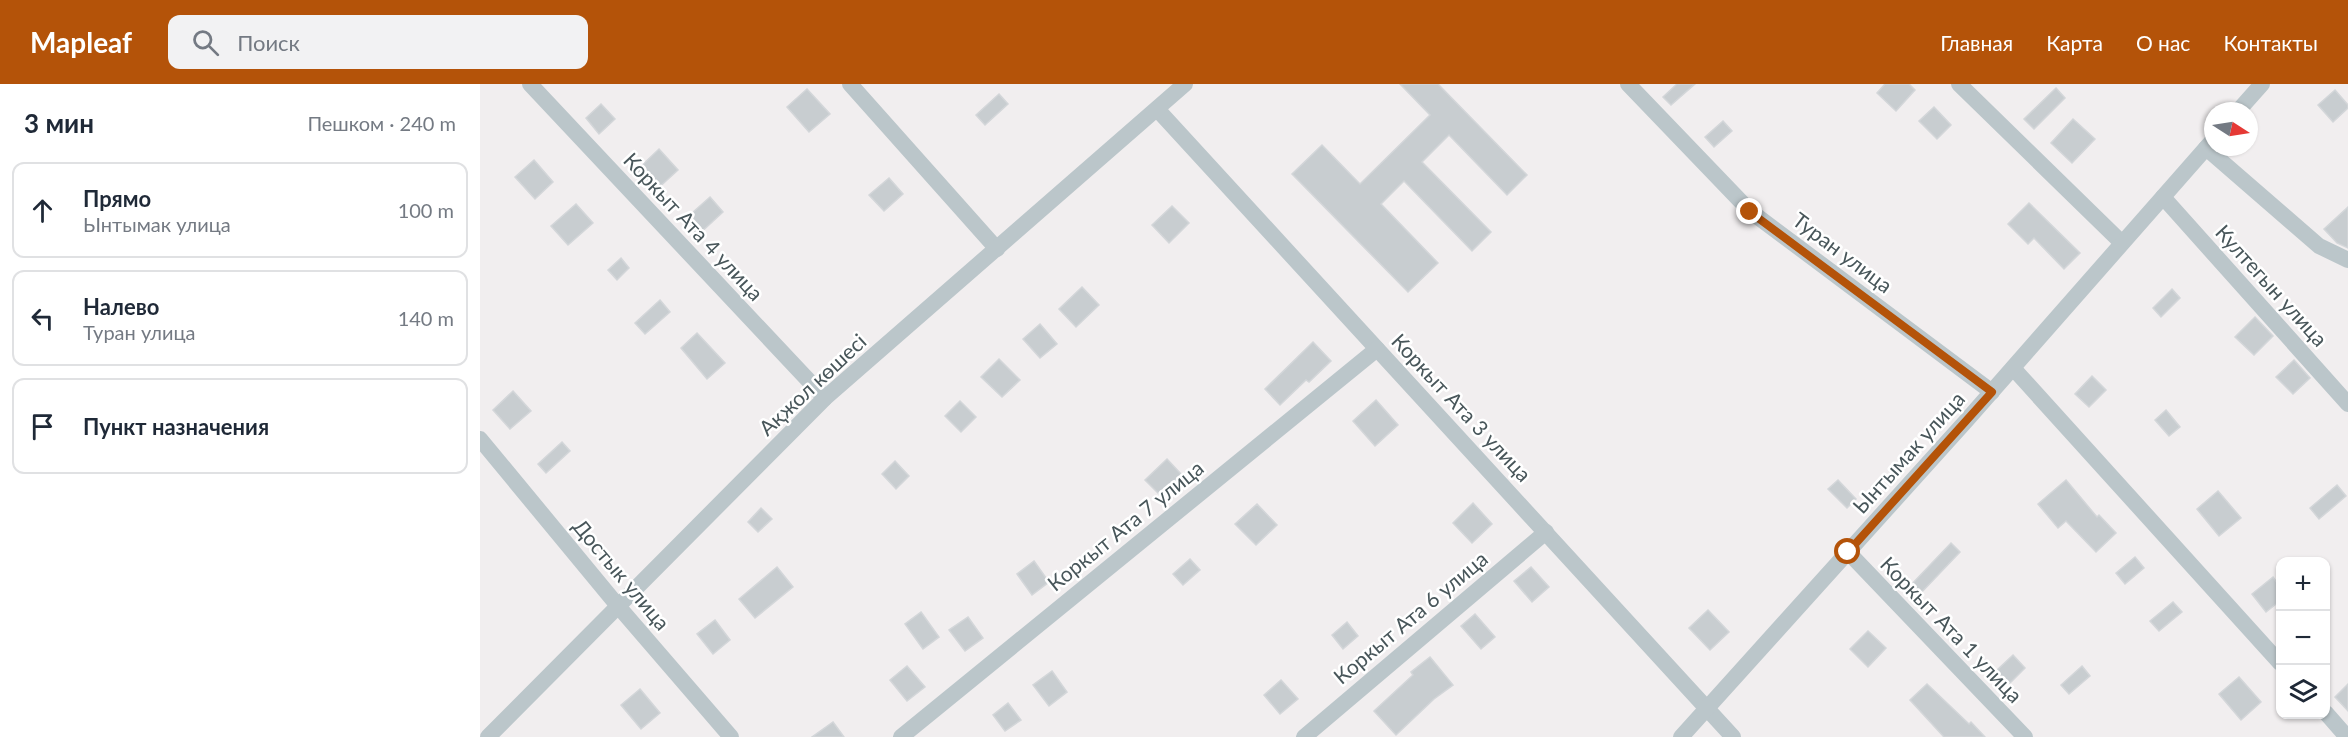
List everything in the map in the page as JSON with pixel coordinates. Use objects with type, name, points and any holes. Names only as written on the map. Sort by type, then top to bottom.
[{"type":"street","name":"Коркыт Ата 4 улица","points":[[530,84],[825,398]]},
{"type":"street","points":[[850,84],[997,249]]},
{"type":"street","name":"Туран улица","points":[[1628,84],[1750,212],[1992,392]]},
{"type":"street","points":[[1959,84],[2122,243]]},
{"type":"street","points":[[2246,102],[2262,84]]},
{"type":"street","name":"Ақжол көшесі","points":[[488,737],[825,398],[1182,85]]},
{"type":"street","name":"Коркыт Ата 3 улица","points":[[1157,109],[1733,737]]},
{"type":"street","name":"Ынтымак улица","points":[[1681,737],[1992,392],[2204,150]]},
{"type":"street","points":[[2222,156],[2319,246],[2348,260]]},
{"type":"street","name":"Култегын улица","points":[[2163,197],[2348,404]]},
{"type":"street","name":"Коркыт Ата 7 улица","points":[[901,737],[1377,349]]},
{"type":"street","points":[[2013,368],[2276,659]]},
{"type":"street","name":"Достык улица","points":[[480,439],[618,606],[731,737]]},
{"type":"street","name":"Коркыт Ата 6 улица","points":[[1304,737],[1546,532]]},
{"type":"street","name":"Коркыт Ата 1 улица","points":[[1848,552],[2025,737]]},
{"type":"street","points":[[2330,718],[2347,737]]},
{"type":"building","points":[[1400,84],[1438,84],[1527,175],[1507,195],[1449,135],[1422,162],[1491,232],[1472,251],[1404,181],[1381,204],[1438,263],[1408,292],[1292,174],[1322,145],[1360,184],[1430,115]]},
{"type":"building","points":[[1677,84],[1695,84],[1671,105],[1663,97]]},
{"type":"building","points":[[1885,84],[1909,84],[1915,90],[1896,111],[1877,93]]},
{"type":"building","points":[[2056,88],[2065,98],[2034,129],[2024,119]]},
{"type":"building","points":[[807,89],[830,114],[809,132],[787,107]]},
{"type":"building","points":[[2335,90],[2348,108],[2333,122],[2318,105]]},
{"type":"building","points":[[999,94],[1008,104],[985,125],[976,115]]},
{"type":"building","points":[[601,104],[615,119],[599,134],[586,118]]},
{"type":"building","points":[[1934,107],[1951,125],[1937,139],[1919,121]]},
{"type":"building","points":[[2073,119],[2095,139],[2072,163],[2051,143]]},
{"type":"building","points":[[1723,121],[1732,131],[1714,147],[1705,137]]},
{"type":"building","points":[[659,149],[678,170],[655,191],[637,170]]},
{"type":"building","points":[[534,160],[553,182],[535,199],[515,177]]},
{"type":"building","points":[[889,178],[903,194],[884,211],[869,195]]},
{"type":"building","points":[[710,197],[723,212],[697,236],[683,221]]},
{"type":"building","points":[[2029,203],[2080,253],[2064,269],[2034,238],[2028,244],[2008,224]]},
{"type":"building","points":[[576,204],[593,223],[568,245],[551,226]]},
{"type":"building","points":[[1172,206],[1189,223],[1169,243],[1152,225]]},
{"type":"building","points":[[2348,207],[2348,248],[2337,243],[2324,229]]},
{"type":"building","points":[[621,258],[629,268],[617,280],[608,270]]},
{"type":"building","points":[[1082,287],[1099,305],[1076,327],[1059,309]]},
{"type":"building","points":[[2172,289],[2180,298],[2161,317],[2153,308]]},
{"type":"building","points":[[660,300],[670,312],[645,334],[635,323]]},
{"type":"building","points":[[2255,317],[2273,336],[2254,355],[2235,337]]},
{"type":"building","points":[[1040,324],[1057,344],[1040,358],[1023,339]]},
{"type":"building","points":[[697,333],[725,363],[707,379],[681,348]]},
{"type":"building","points":[[1313,342],[1331,361],[1309,382],[1306,380],[1280,405],[1265,389]]},
{"type":"building","points":[[999,359],[1020,380],[1002,397],[981,377]]},
{"type":"building","points":[[2294,360],[2310,378],[2293,394],[2276,377]]},
{"type":"building","points":[[2092,376],[2106,390],[2089,407],[2075,394]]},
{"type":"building","points":[[513,391],[531,411],[510,429],[493,410]]},
{"type":"building","points":[[1376,400],[1398,425],[1375,446],[1353,421]]},
{"type":"building","points":[[960,401],[976,417],[961,432],[945,416]]},
{"type":"building","points":[[2166,410],[2180,427],[2169,436],[2155,420]]},
{"type":"building","points":[[562,442],[570,451],[546,473],[538,464]]},
{"type":"building","points":[[1167,459],[1181,474],[1160,495],[1145,480]]},
{"type":"building","points":[[895,461],[909,476],[896,489],[882,474]]},
{"type":"building","points":[[1838,480],[1856,499],[1847,508],[1828,489]]},
{"type":"building","points":[[2066,480],[2097,517],[2099,515],[2116,533],[2096,552],[2066,521],[2058,528],[2038,504]]},
{"type":"building","points":[[2337,485],[2346,496],[2319,519],[2310,508]]},
{"type":"building","points":[[2218,491],[2241,518],[2219,536],[2197,509]]},
{"type":"building","points":[[1473,503],[1492,524],[1472,543],[1453,523]]},
{"type":"building","points":[[1257,504],[1277,525],[1256,545],[1235,524]]},
{"type":"building","points":[[761,508],[772,519],[758,532],[748,522]]},
{"type":"building","points":[[1951,543],[1960,552],[1919,595],[1910,586]]},
{"type":"building","points":[[2135,557],[2144,568],[2125,584],[2116,573]]},
{"type":"building","points":[[1190,559],[1200,570],[1183,585],[1173,574]]},
{"type":"building","points":[[1034,561],[1049,582],[1032,595],[1017,574]]},
{"type":"building","points":[[777,567],[793,587],[755,618],[739,599]]},
{"type":"building","points":[[1531,567],[1549,587],[1532,602],[1514,581]]},
{"type":"building","points":[[2273,577],[2276,581],[2276,604],[2266,612],[2252,594]]},
{"type":"building","points":[[2173,602],[2182,612],[2159,631],[2150,621]]},
{"type":"building","points":[[1708,610],[1729,632],[1710,650],[1689,628]]},
{"type":"building","points":[[921,612],[939,637],[923,649],[905,624]]},
{"type":"building","points":[[1475,614],[1495,637],[1481,649],[1461,626]]},
{"type":"building","points":[[968,617],[983,638],[965,651],[949,630]]},
{"type":"building","points":[[715,620],[730,640],[713,654],[697,634]]},
{"type":"building","points":[[1347,622],[1358,636],[1343,649],[1332,635]]},
{"type":"building","points":[[1868,631],[1886,648],[1868,667],[1850,649]]},
{"type":"building","points":[[2013,655],[2025,668],[2009,684],[1996,671]]},
{"type":"building","points":[[1430,657],[1453,685],[1434,699],[1396,735],[1374,711],[1413,675],[1411,672]]},
{"type":"building","points":[[907,666],[925,687],[907,701],[890,680]]},
{"type":"building","points":[[2082,666],[2090,676],[2069,694],[2061,685]]},
{"type":"building","points":[[1052,671],[1067,692],[1049,706],[1033,685]]},
{"type":"building","points":[[2239,677],[2261,702],[2241,720],[2219,694]]},
{"type":"building","points":[[1281,680],[1298,699],[1280,714],[1264,695]]},
{"type":"building","points":[[1927,684],[1985,737],[1944,737],[1910,700]]},
{"type":"building","points":[[2348,684],[2348,711],[2335,697]]},
{"type":"building","points":[[640,689],[660,713],[641,729],[621,705]]},
{"type":"building","points":[[1008,703],[1021,720],[1005,731],[993,715]]},
{"type":"building","points":[[833,722],[844,737],[812,737]]},
{"type":"route","points":[[1750,212],[1992,392],[1848,552]]}]
